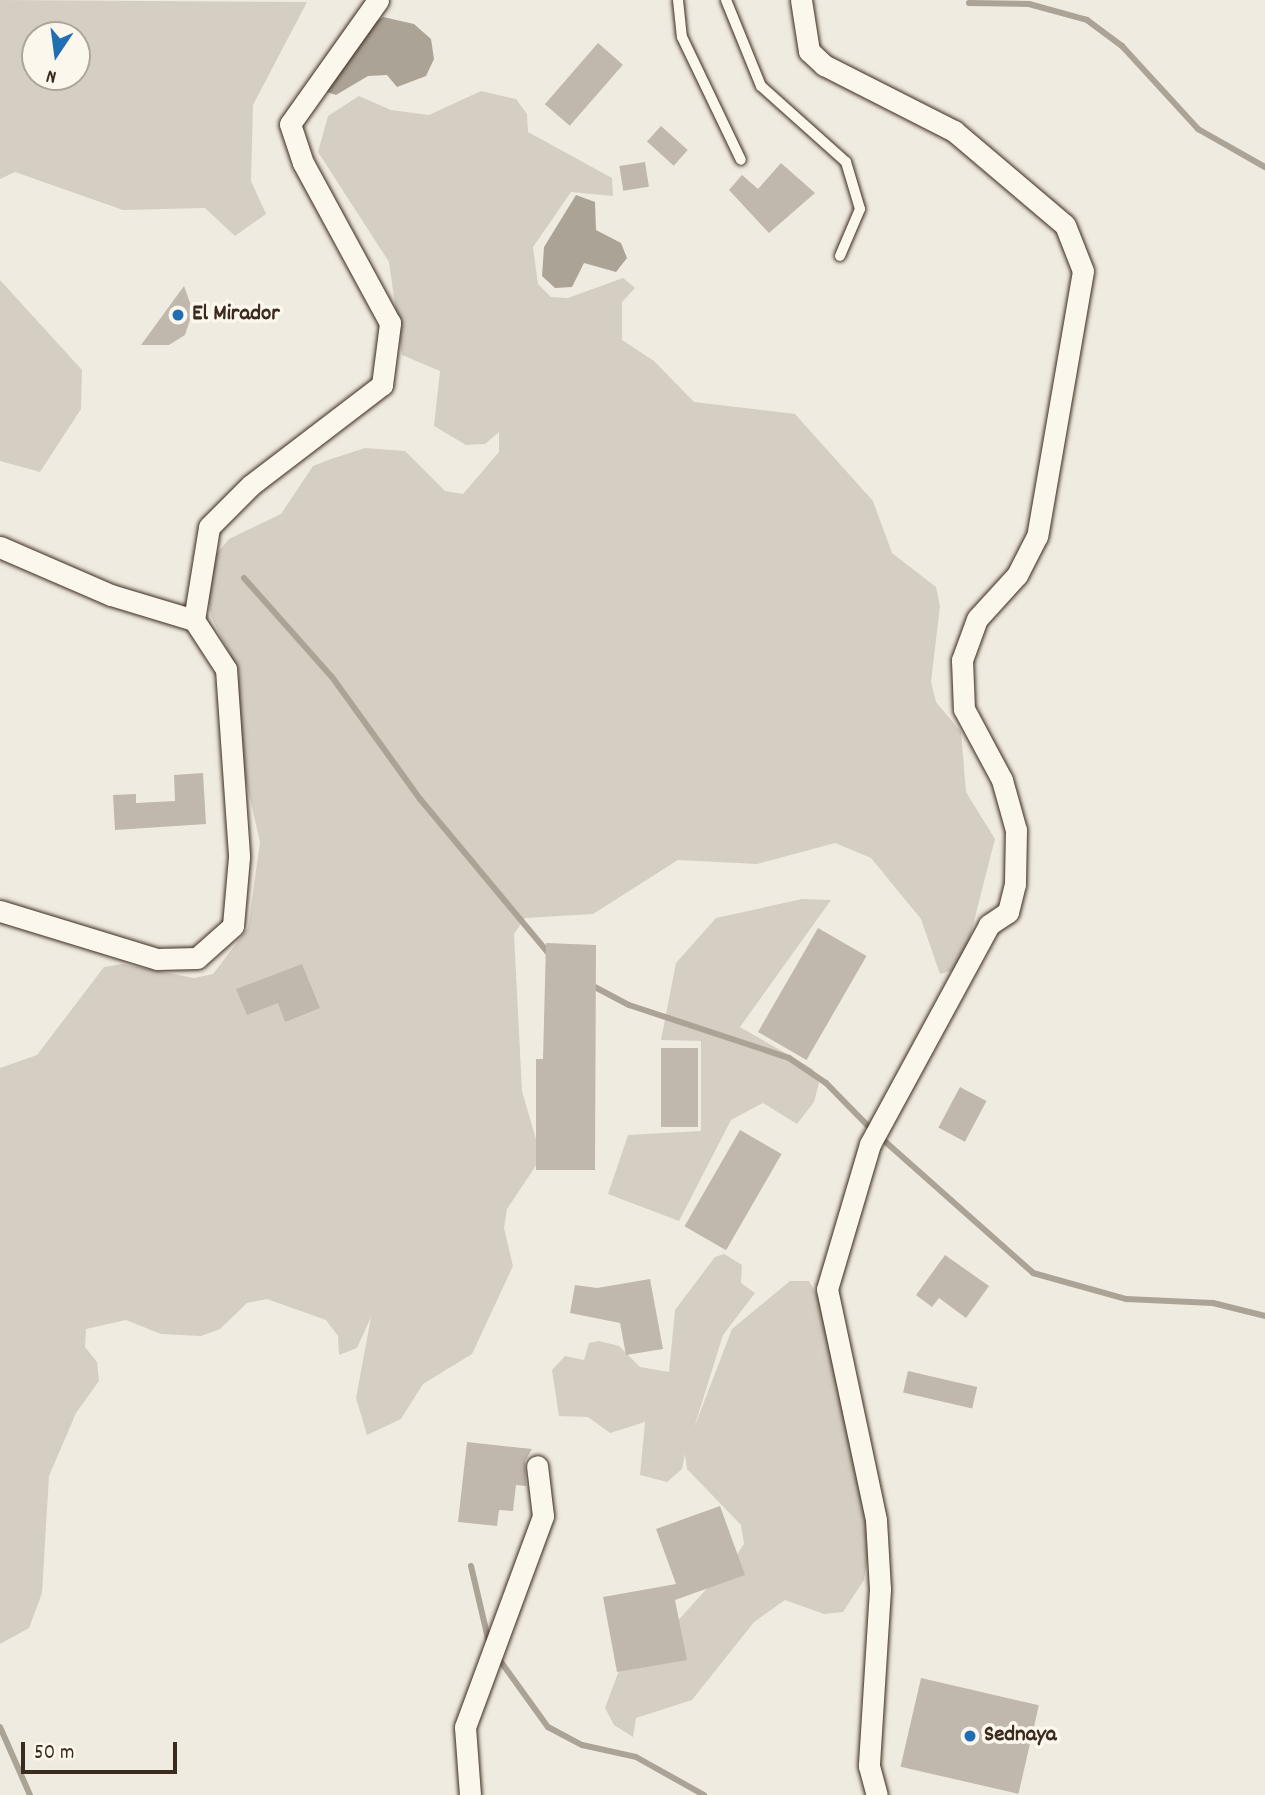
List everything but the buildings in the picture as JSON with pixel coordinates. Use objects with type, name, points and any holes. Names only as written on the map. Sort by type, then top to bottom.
[{"type":"street","points":[[194,620],[209,527],[251,485],[382,384],[390,323],[303,163],[290,124],[378,0]]},
{"type":"street","points":[[801,0],[809,51],[824,65],[954,131],[1065,225],[1083,271],[1037,536],[1017,575],[976,619],[962,660],[964,709],[1002,780],[1016,830],[1013,893],[1008,912],[989,925],[870,1144],[827,1289],[876,1520],[880,1589],[869,1766],[875,1791]]},
{"type":"street","points":[[0,547],[111,594],[194,620],[226,668],[229,692],[225,726],[239,857],[238,908],[227,934],[206,954],[177,962],[0,911]]},
{"type":"street","points":[[470,1795],[464,1727],[543,1516],[537,1466]]},
{"type":"lane","points":[[678,0],[682,37],[741,160]]},
{"type":"lane","points":[[726,0],[761,86],[846,162],[860,209],[840,256]]},
{"type":"shaded area","points":[[0,0],[307,2],[253,105],[251,181],[266,214],[235,236],[205,208],[123,210],[15,172],[0,179]]},
{"type":"shaded area","points":[[383,17],[414,24],[431,39],[434,59],[426,76],[397,87],[387,75],[368,76],[336,95],[318,89],[364,30]]},
{"type":"shaded area","points":[[481,91],[516,99],[527,114],[528,132],[612,178],[613,196],[571,192],[533,247],[538,284],[551,297],[568,298],[623,278],[635,288],[622,302],[622,340],[654,361],[694,402],[795,414],[873,501],[892,553],[936,587],[940,606],[931,682],[936,702],[961,732],[966,792],[995,839],[962,968],[940,974],[921,919],[871,858],[835,843],[757,864],[678,860],[593,914],[525,918],[514,934],[522,1091],[538,1146],[537,1164],[507,1209],[504,1228],[513,1266],[472,1354],[423,1384],[401,1419],[367,1435],[356,1398],[371,1317],[357,1348],[339,1355],[338,1336],[326,1320],[267,1299],[247,1303],[220,1329],[201,1336],[161,1334],[126,1320],[86,1329],[85,1347],[97,1362],[99,1381],[76,1413],[49,1476],[42,1593],[29,1628],[0,1644],[0,1068],[37,1055],[104,967],[122,964],[194,978],[213,974],[248,928],[260,842],[234,729],[239,672],[211,617],[205,567],[229,539],[281,514],[313,466],[365,448],[405,451],[445,491],[463,494],[499,452],[499,432],[485,444],[466,445],[434,426],[440,371],[402,355],[389,262],[318,152],[328,116],[359,96],[391,110],[429,115]]},
{"type":"shaded area","points":[[576,195],[595,202],[596,230],[621,243],[627,258],[616,272],[584,263],[572,287],[555,288],[542,276],[544,247]]},
{"type":"shaded area","points":[[0,280],[82,370],[81,409],[40,472],[0,461]]},
{"type":"shaded area","points":[[802,899],[831,900],[740,1027],[813,1069],[819,1083],[814,1102],[797,1124],[763,1103],[731,1120],[679,1221],[608,1194],[628,1135],[701,1131],[701,1041],[661,1040],[676,963],[716,918]]},
{"type":"shaded area","points":[[724,1254],[742,1265],[741,1283],[755,1293],[723,1335],[694,1428],[732,1329],[790,1281],[809,1281],[846,1346],[870,1544],[864,1580],[843,1612],[824,1614],[785,1600],[754,1622],[692,1700],[636,1718],[633,1737],[614,1725],[605,1708],[618,1673],[649,1652],[734,1559],[744,1544],[741,1525],[687,1469],[685,1454],[682,1469],[667,1482],[640,1475],[645,1422],[610,1433],[588,1417],[559,1416],[552,1370],[565,1356],[584,1360],[589,1343],[599,1341],[619,1346],[640,1367],[669,1372],[675,1310],[715,1257]]},
{"type":"waterway","points":[[969,3],[1029,4],[1087,20],[1122,46],[1198,129],[1265,167]]},
{"type":"waterway","points":[[244,578],[332,677],[420,799],[551,956]]},
{"type":"waterway","points":[[591,985],[629,1005],[789,1058],[826,1083],[872,1130]]},
{"type":"waterway","points":[[880,1137],[1033,1273],[1126,1299],[1213,1303],[1265,1316]]},
{"type":"waterway","points":[[471,1566],[489,1643]]},
{"type":"waterway","points":[[496,1655],[548,1727],[582,1745],[636,1757],[704,1795]]},
{"type":"waterway","points":[[0,1727],[30,1795]]},
{"type":"place","name":"El Mirador","points":[[178,315]]},
{"type":"place","name":"Sednaya","points":[[970,1736]]}]
